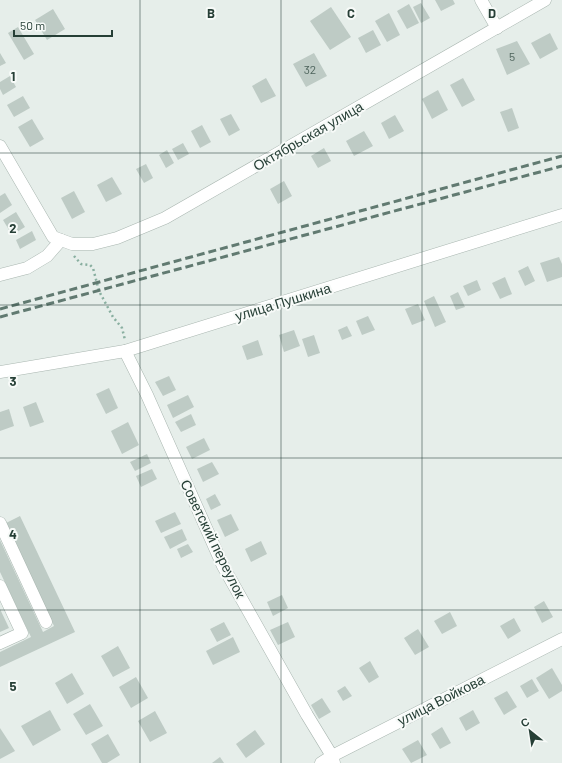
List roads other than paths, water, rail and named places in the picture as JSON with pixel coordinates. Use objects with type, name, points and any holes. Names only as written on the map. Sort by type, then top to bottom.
[{"type":"street","points":[[481,0],[497,28]]},
{"type":"street","name":"Октябрьская улица","points":[[61,240],[72,244],[92,244],[117,238],[164,218],[545,0]]},
{"type":"street","points":[[0,146],[61,240],[47,256],[27,268],[0,275]]},
{"type":"street","name":"улица Пушкина","points":[[0,372],[125,351],[562,215]]},
{"type":"street","name":"Советский переулок","points":[[125,351],[147,395],[223,566],[333,760]]},
{"type":"street","points":[[0,523],[46,622]]},
{"type":"street","points":[[0,586],[22,633],[0,643]]},
{"type":"street","name":"улица Войкова","points":[[321,763],[333,760],[562,639]]},
{"type":"railway","points":[[0,309],[562,156]]},
{"type":"railway","points":[[0,317],[562,166]]}]
